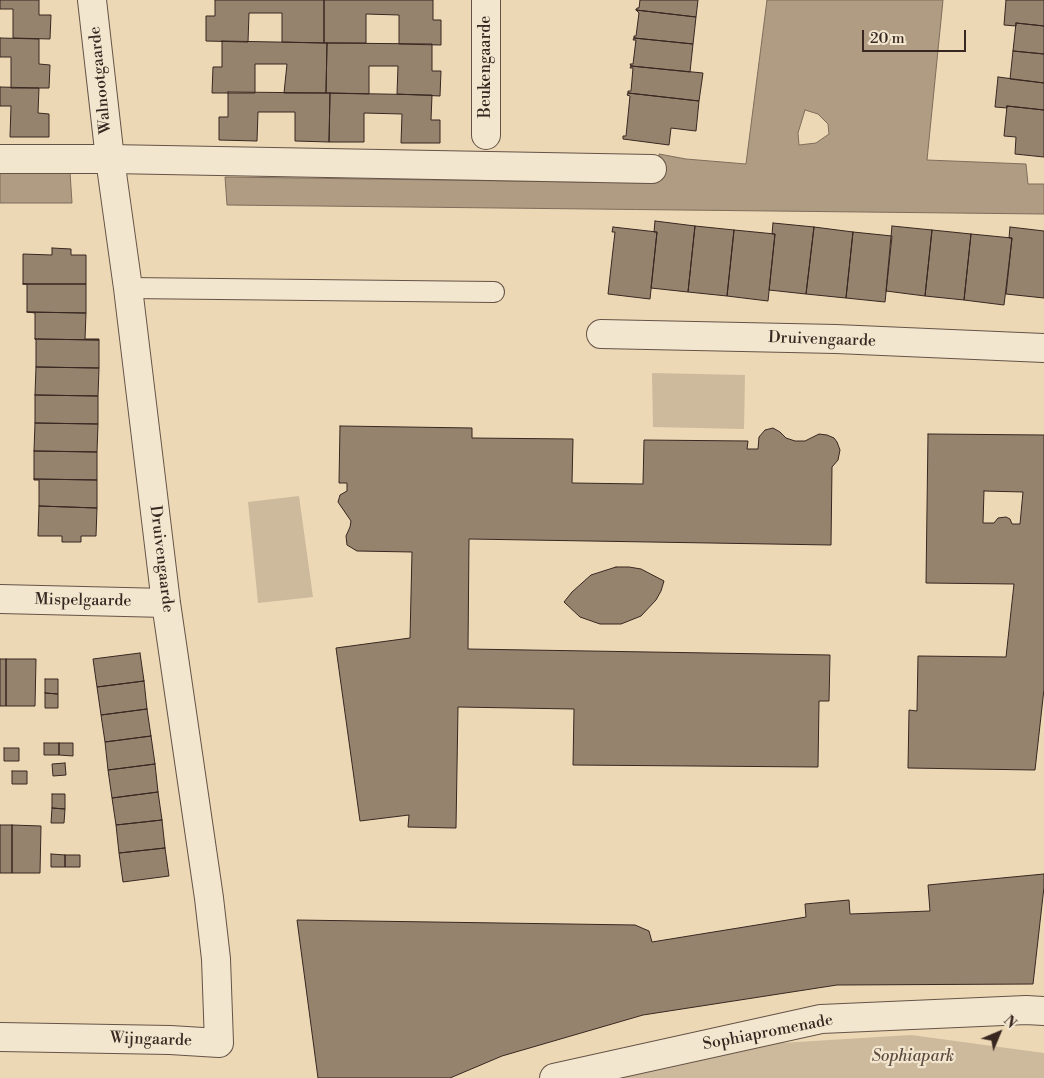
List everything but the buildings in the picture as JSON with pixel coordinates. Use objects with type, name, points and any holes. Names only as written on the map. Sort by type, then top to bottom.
[{"type":"street","name":"Walnootgaarde","points":[[92,0],[110,159]]},
{"type":"street","name":"Beukengaarde","points":[[486,0],[486,135]]},
{"type":"street","points":[[0,159],[110,159],[652,169]]},
{"type":"street","name":"Druivengaarde","points":[[110,159],[128,288],[166,603],[210,898],[216,958]]},
{"type":"street","name":"Druivengaarde","points":[[601,334],[1044,348]]},
{"type":"street","name":"Mispelgaarde","points":[[0,599],[166,603]]},
{"type":"street","name":"Wijngaarde","points":[[0,1037],[170,1040],[219,1043],[216,958]]},
{"type":"street","name":"Sophiapromenade","points":[[554,1078],[821,1020],[1026,1010],[1044,1011]]},
{"type":"lane","points":[[128,288],[494,292]]},
{"type":"green space","points":[[652,373],[745,375],[744,429],[653,427]]},
{"type":"green space","points":[[299,496],[313,597],[258,603],[248,502]]},
{"type":"green space","name":"Sophiapark","points":[[911,1035],[1044,1053],[1044,1078],[601,1078],[700,1048]]},
{"type":"shaded area","points":[[767,0],[943,0],[927,160],[1026,164],[1028,184],[1044,184],[1044,214],[227,205],[225,177],[656,183],[659,154],[686,159],[746,164]],"holes":[[[805,110],[818,114],[828,124],[829,134],[816,143],[799,145],[798,133]]]},
{"type":"shaded area","points":[[0,172],[70,172],[72,203],[0,203]]}]
